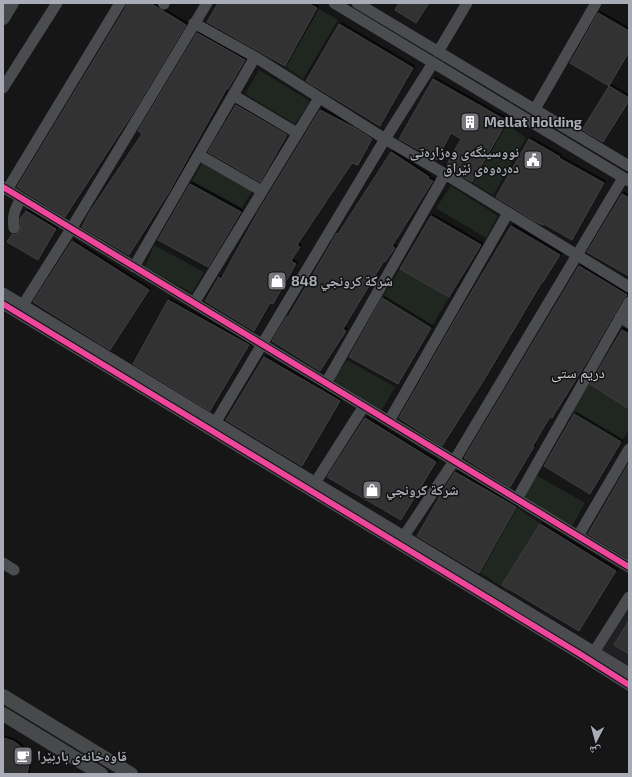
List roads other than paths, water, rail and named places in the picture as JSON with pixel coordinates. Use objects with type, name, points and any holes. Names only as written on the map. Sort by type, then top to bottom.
[{"type":"main road","points":[[3,18],[12,3]]},
{"type":"main road","points":[[3,696],[128,773]]},
{"type":"main road","points":[[3,714],[101,774]]},
{"type":"street","points":[[3,88],[57,3]]},
{"type":"street","points":[[120,3],[5,189],[629,567]]},
{"type":"street","points":[[23,305],[71,229],[206,3]]},
{"type":"street","points":[[334,3],[626,180],[578,256],[454,461],[401,541]]},
{"type":"street","points":[[357,3],[629,166]]},
{"type":"street","points":[[438,52],[467,3]]},
{"type":"street","points":[[535,109],[596,3]]},
{"type":"street","points":[[194,23],[255,57],[385,140],[445,174],[629,287]]},
{"type":"street","points":[[416,52],[422,42]]},
{"type":"street","points":[[134,267],[255,57]]},
{"type":"street","points":[[213,427],[385,140],[433,63]]},
{"type":"street","points":[[459,78],[465,68]]},
{"type":"street","points":[[233,95],[297,133]]},
{"type":"street","points":[[194,303],[319,98]]},
{"type":"street","points":[[199,155],[262,191]]},
{"type":"street","points":[[607,168],[614,157]]},
{"type":"street","points":[[326,383],[445,174]]},
{"type":"street","points":[[14,228],[12,219],[21,198]]},
{"type":"street","points":[[388,421],[508,213]]},
{"type":"street","points":[[3,293],[213,427],[315,483],[401,541]]},
{"type":"street","points":[[517,499],[625,320],[629,302]]},
{"type":"street","points":[[3,304],[213,427],[504,603],[594,652],[629,673]]},
{"type":"street","points":[[315,483],[364,406]]},
{"type":"street","points":[[578,536],[629,449]]},
{"type":"street","points":[[3,563],[14,570]]},
{"type":"street","points":[[594,652],[629,597]]},
{"type":"street","points":[[504,603],[629,686]]},
{"type":"place","name":"Mellat Holding","points":[[470,122]]},
{"type":"place","name":"نووسینگەی وەزارەتی دەرەوەی ئێراق","points":[[533,160]]},
{"type":"place","name":"شركة كرونجي 848","points":[[277,281]]},
{"type":"place","name":"شركة كرونجي","points":[[372,490]]},
{"type":"place","name":"قاوەخانەی باربێرا","points":[[23,756]]},
{"type":"district","name":"دریم ستی","points":[[578,373]]}]
